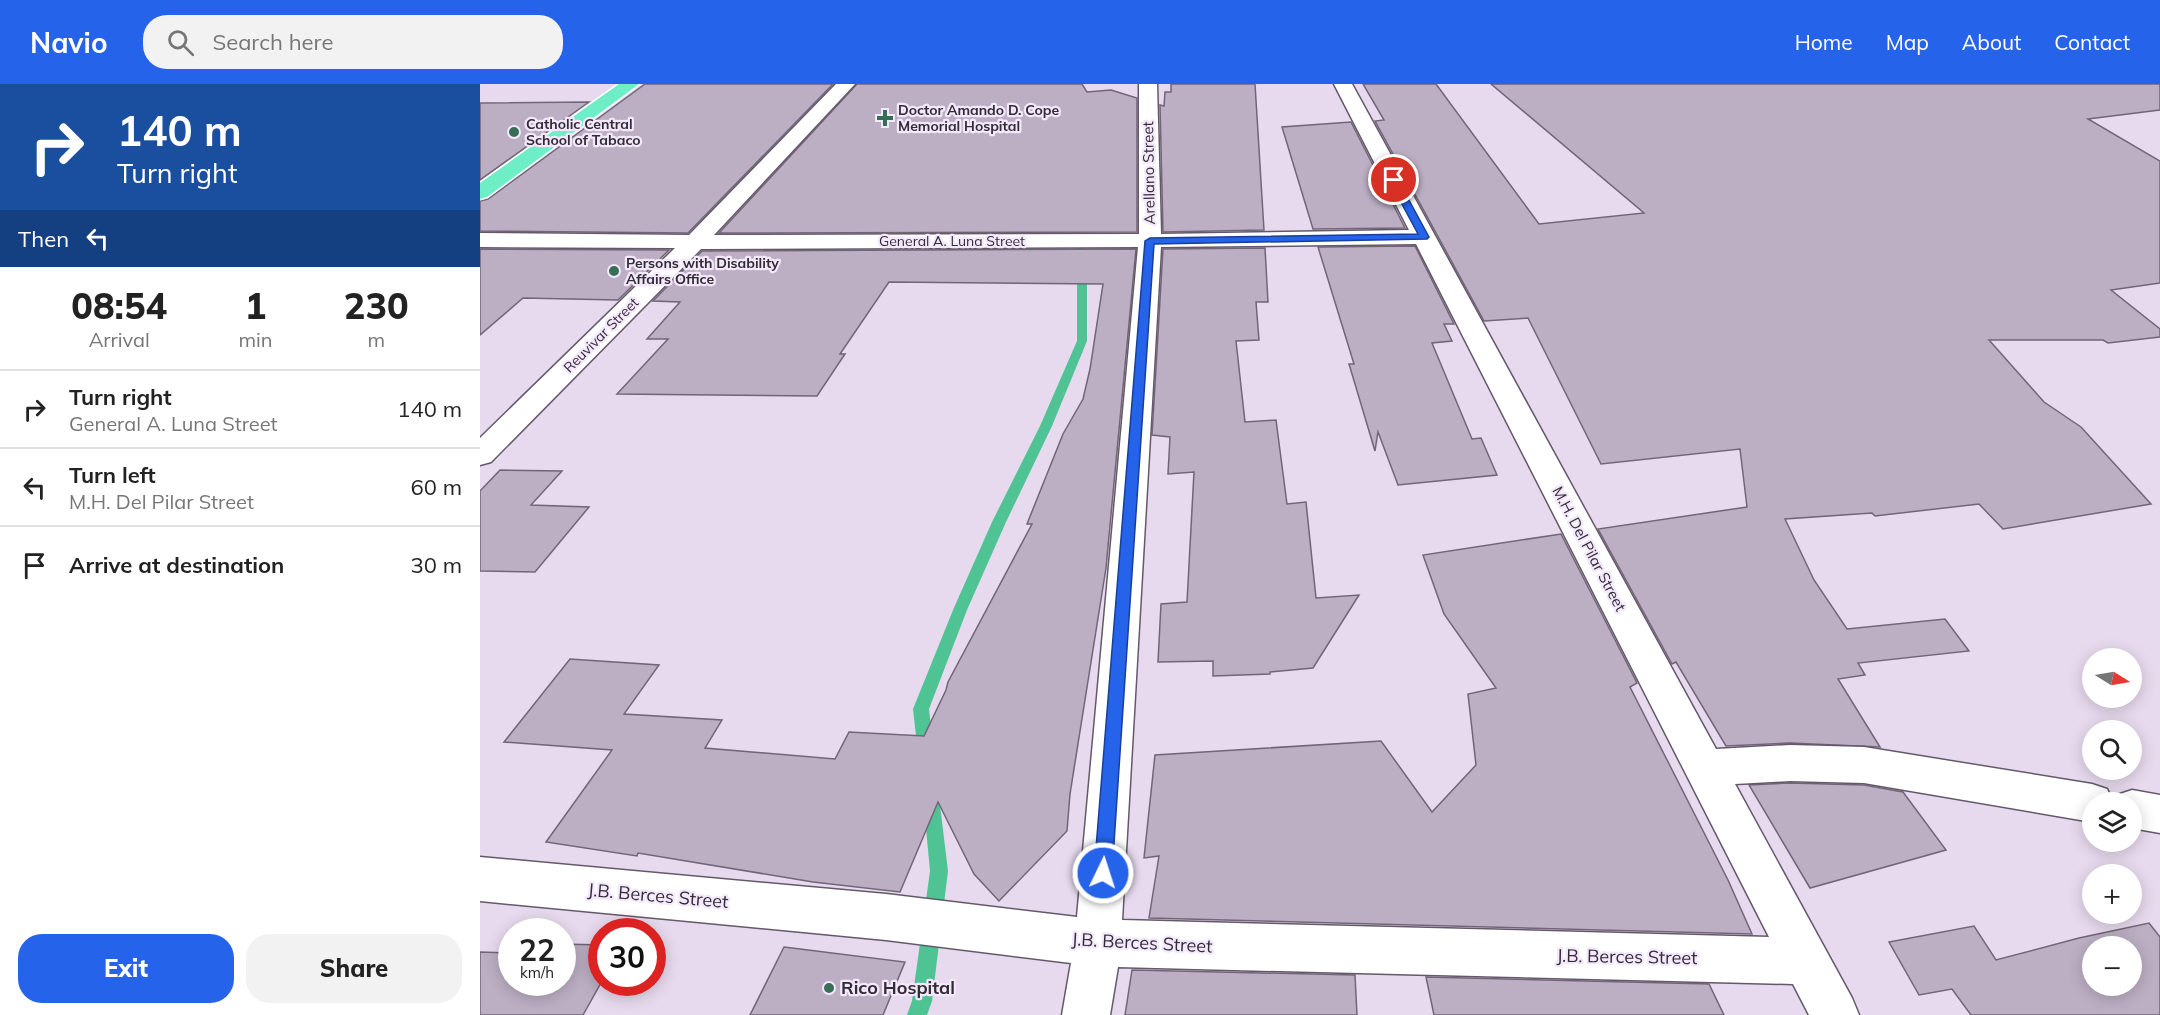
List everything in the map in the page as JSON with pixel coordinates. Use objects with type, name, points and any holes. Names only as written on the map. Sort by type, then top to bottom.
[{"type":"main road","points":[[480,193],[630,84]]},
{"type":"street","name":"Reuvivar Street","points":[[480,455],[694,243],[846,84]]},
{"type":"street","name":"Arellano Street","points":[[1086,1015],[1098,943],[1150,241],[1148,84]]},
{"type":"street","name":"M.H. Del Pilar Street","points":[[1342,84],[1835,1015]]},
{"type":"street","name":"General A. Luna Street","points":[[480,240],[694,243],[1424,237]]},
{"type":"street","points":[[1704,768],[1790,763],[1864,765],[2082,800]]},
{"type":"street","points":[[2142,811],[2160,814]]},
{"type":"street","name":"J.B. Berces Street","points":[[480,879],[886,917],[1098,943],[1806,961]]},
{"type":"building","points":[[645,84],[833,84],[688,233],[480,231],[480,201],[488,199]]},
{"type":"building","points":[[857,84],[1082,84],[1087,92],[1111,90],[1137,98],[1137,232],[719,233]]},
{"type":"building","points":[[1171,84],[1255,84],[1264,230],[1163,232],[1160,105],[1164,106],[1165,92],[1171,92]]},
{"type":"building","points":[[1363,84],[1436,84],[1539,224],[1644,213],[1491,84],[2160,84],[2160,110],[2088,119],[2160,161],[2160,283],[2111,290],[2160,329],[2160,337],[2108,343],[2103,340],[1989,340],[2044,402],[2081,427],[2151,504],[2003,529],[1979,504],[1875,516],[1872,513],[1785,519],[1814,580],[1847,629],[1945,619],[1969,651],[1858,663],[1865,675],[1838,679],[1880,747],[1790,743],[1726,746],[1676,662],[1672,664],[1598,529],[1747,507],[1740,449],[1601,464],[1528,318],[1484,321],[1375,121],[1384,120]]},
{"type":"building","name":"Catholic Central School of Tabaco","points":[[589,102],[480,180],[480,103]]},
{"type":"building","points":[[1351,122],[1405,228],[1313,229],[1282,127]]},
{"type":"building","points":[[1415,246],[1454,324],[1444,324],[1452,341],[1432,343],[1472,439],[1481,438],[1497,475],[1398,485],[1378,432],[1375,451],[1349,364],[1354,364],[1318,247]]},
{"type":"building","points":[[1265,248],[1268,302],[1256,302],[1259,340],[1236,341],[1245,422],[1276,420],[1287,504],[1306,502],[1316,598],[1359,595],[1313,668],[1270,672],[1270,674],[1213,676],[1213,661],[1158,662],[1161,604],[1187,602],[1194,472],[1168,474],[1170,437],[1152,435],[1163,249]]},
{"type":"building","points":[[480,249],[669,250],[618,300],[523,298],[480,335]]},
{"type":"building","points":[[1136,249],[1106,568],[1070,794],[1067,831],[999,901],[974,874],[938,802],[900,892],[813,882],[638,853],[637,856],[546,842],[612,750],[504,742],[570,659],[659,665],[624,714],[722,720],[705,748],[835,759],[849,732],[924,736],[948,682],[1032,524],[1027,524],[1063,434],[1083,399],[1103,284],[889,282],[840,354],[845,354],[817,396],[617,394],[668,339],[647,339],[680,302],[653,301],[702,251]]},
{"type":"building","points":[[500,470],[562,471],[531,505],[589,507],[535,572],[480,571],[480,491]]},
{"type":"building","points":[[1561,534],[1637,683],[1630,687],[1728,880],[1752,934],[1149,918],[1159,856],[1144,858],[1155,755],[1381,741],[1432,812],[1476,765],[1468,694],[1496,688],[1444,614],[1423,555]]},
{"type":"building","points":[[1790,783],[1864,785],[1903,792],[1946,850],[1810,888],[1749,785]]},
{"type":"building","points":[[2149,923],[2160,937],[2160,1015],[1971,1015],[1952,989],[1919,995],[1889,942],[1974,926],[1996,960],[2082,937],[2082,996],[2142,996],[2142,936],[2088,936]]},
{"type":"building","points":[[576,944],[588,945],[588,996],[594,996],[583,1015],[480,1015],[480,952],[498,953],[498,996],[576,996]]},
{"type":"building","name":"Rico Hospital","points":[[784,947],[905,962],[883,1015],[750,1015]]},
{"type":"building","points":[[1132,970],[1355,975],[1357,1015],[1125,1015]]},
{"type":"building","points":[[1426,977],[1709,984],[1724,1015],[1434,1015]]},
{"type":"waterway","points":[[926,754],[921,709],[960,610],[999,522],[1046,426],[1082,341],[1082,259],[1072,215]]},
{"type":"waterway","points":[[917,1015],[922,1001],[939,871],[931,797]]},
{"type":"place","name":"Doctor Amando D. Cope Memorial Hospital","points":[[885,118]]},
{"type":"place","name":"Catholic Central School of Tabaco","points":[[514,132]]},
{"type":"place","name":"Persons with Disability Affairs Office","points":[[614,271]]},
{"type":"place","name":"Rico Hospital","points":[[829,988]]},
{"type":"route","points":[[1103,873],[1150,241],[1424,237],[1394,180]]}]
